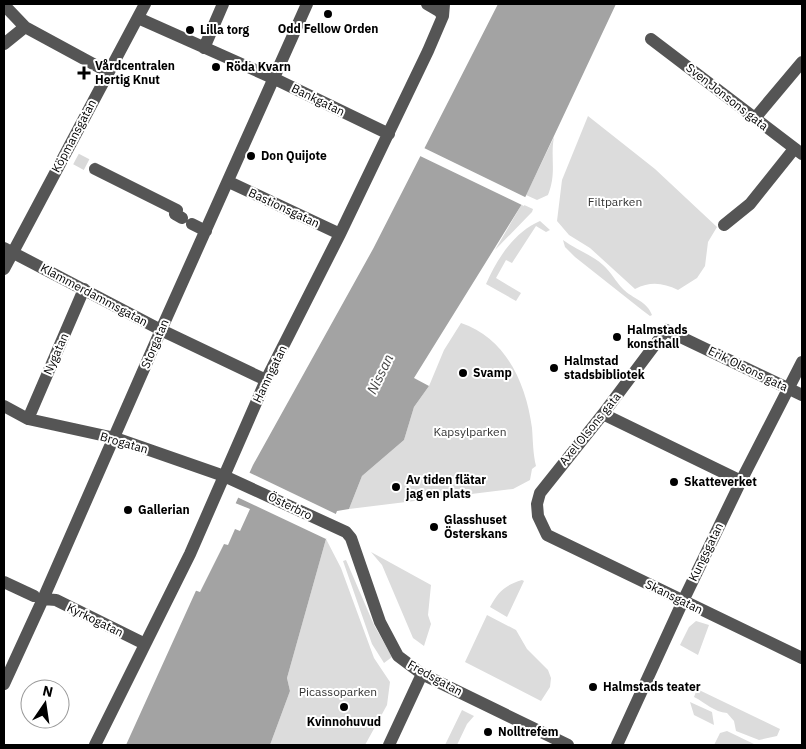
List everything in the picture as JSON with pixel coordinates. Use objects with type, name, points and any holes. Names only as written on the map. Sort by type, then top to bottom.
[{"type":"street","name":"Köpmansgatan","points":[[4,269],[8,250],[71,156],[108,72],[145,4]]},
{"type":"street","points":[[204,48],[223,4]]},
{"type":"street","name":"Storgatan","points":[[4,684],[39,598],[115,438],[161,330],[229,182],[307,4]]},
{"type":"street","points":[[427,4],[439,11],[443,10]]},
{"type":"street","points":[[4,5],[25,27],[108,72]]},
{"type":"street","name":"Hamngatan","points":[[95,745],[190,554],[266,380],[389,134],[443,10]]},
{"type":"street","name":"Bankgatan","points":[[138,18],[274,79],[389,134]]},
{"type":"street","points":[[4,44],[25,27]]},
{"type":"street","name":"Sven Jonsons gata","points":[[652,39],[798,152]]},
{"type":"street","points":[[755,118],[802,62]]},
{"type":"street","points":[[724,225],[750,204],[798,152]]},
{"type":"street","points":[[96,169],[177,210],[176,214],[206,231]]},
{"type":"street","name":"Bastionsgatan","points":[[229,182],[340,234]]},
{"type":"street","name":"Klammerdammsgatan","points":[[8,250],[161,330],[266,380]]},
{"type":"street","name":"Nygatan","points":[[28,419],[84,289]]},
{"type":"street","name":"Erik Olsons gata","points":[[666,330],[802,395]]},
{"type":"street","name":"Axel Olsons gata","points":[[547,535],[538,516],[540,493],[603,414],[666,330]]},
{"type":"street","name":"Kungsgatan","points":[[617,745],[683,601],[787,388],[802,362]]},
{"type":"street","name":"Brogatan","points":[[4,406],[28,419],[115,438],[243,484]]},
{"type":"street","points":[[603,414],[741,481]]},
{"type":"street","name":"Österbro","points":[[243,484],[338,530]]},
{"type":"street","name":"Fredsgatan","points":[[338,530],[352,538],[380,622],[398,656],[422,674],[568,745]]},
{"type":"street","name":"Skansgatan","points":[[547,535],[802,658]]},
{"type":"street","name":"Kyrkogatan","points":[[4,582],[39,598],[56,600],[146,644]]},
{"type":"street","points":[[389,745],[422,674]]},
{"type":"green space","name":"Filtparken","points":[[588,116],[655,169],[717,227],[708,242],[705,266],[697,278],[678,290],[657,284],[635,289],[590,248],[569,235],[557,221],[562,180]]},
{"type":"green space","points":[[554,137],[551,187],[548,195],[537,200],[526,195]]},
{"type":"green space","points":[[522,204],[533,209],[532,212],[495,250]]},
{"type":"green space","points":[[540,221],[550,230],[546,232],[536,226],[512,263],[506,260],[496,278],[521,293],[516,301],[486,284],[495,265],[507,247],[522,232]]},
{"type":"green space","points":[[563,240],[603,265],[623,289],[647,306],[652,315],[650,316],[642,310],[575,257],[565,247]]},
{"type":"green space","name":"Kapsylparken","points":[[461,323],[477,330],[490,339],[502,351],[519,379],[525,395],[532,428],[536,466],[532,469],[530,480],[513,489],[349,509],[362,476],[404,440],[414,407],[429,386],[444,350]]},
{"type":"green space","name":"Picassoparken","points":[[326,539],[341,568],[374,658],[390,682],[387,705],[365,745],[270,745],[290,691],[287,678]]},
{"type":"green space","points":[[371,552],[431,585],[428,615],[431,624],[424,646],[413,638],[382,565]]},
{"type":"green space","points":[[346,560],[374,625],[392,657],[384,663],[372,644],[343,561]]},
{"type":"green space","points":[[524,581],[507,617],[490,607],[503,590],[511,584]]},
{"type":"green space","points":[[487,615],[516,630],[527,649],[548,670],[551,678],[550,687],[541,701],[465,662]]},
{"type":"green space","points":[[696,621],[709,625],[698,655],[680,645],[689,627]]},
{"type":"green space","points":[[697,689],[780,729],[777,736],[759,740],[736,731],[734,721],[727,713],[714,709],[694,697]]},
{"type":"green space","points":[[690,702],[712,712],[714,725],[694,715]]},
{"type":"green space","points":[[462,710],[474,716],[467,724],[457,745],[445,745]]},
{"type":"green space","points":[[727,731],[756,745],[714,745],[720,733]]},
{"type":"water","name":"Nissan","points":[[498,4],[616,4],[522,204],[414,378],[429,386],[414,407],[404,440],[362,476],[349,509],[337,511],[326,539],[287,678],[290,691],[270,745],[126,745],[253,465],[373,249]]},
{"type":"pier","points":[[422,147],[527,198],[524,206],[418,155]]},
{"type":"pier","points":[[248,472],[338,515],[328,537],[326,539],[237,497]]},
{"type":"pier","points":[[235,499],[235,503],[250,509],[240,531],[235,529],[228,545],[224,544],[200,592],[194,590]]},
{"type":"tunnel","points":[[76,159],[95,169]]},
{"type":"place","name":"Odd Fellow Orden","points":[[328,14]]},
{"type":"place","name":"Lilla torg","points":[[190,30]]},
{"type":"place","name":"Röda Kvarn","points":[[216,67]]},
{"type":"place","name":"Vårdcentralen Hertig Knut","points":[[84,73]]},
{"type":"place","name":"Don Quijote","points":[[251,156]]},
{"type":"place","name":"Halmstads konsthall","points":[[617,337]]},
{"type":"place","name":"Halmstad stadsbibliotek","points":[[554,368]]},
{"type":"place","name":"Svamp","points":[[463,373]]},
{"type":"place","name":"Skatteverket","points":[[674,482]]},
{"type":"place","name":"Av tiden flätar jag en plats","points":[[396,487]]},
{"type":"place","name":"Gallerian","points":[[128,510]]},
{"type":"place","name":"Glasshuset Österskans","points":[[434,527]]},
{"type":"place","name":"Halmstads teater","points":[[593,687]]},
{"type":"place","name":"Kvinnohuvud","points":[[344,707]]},
{"type":"place","name":"Nolltrefem","points":[[488,732]]}]
